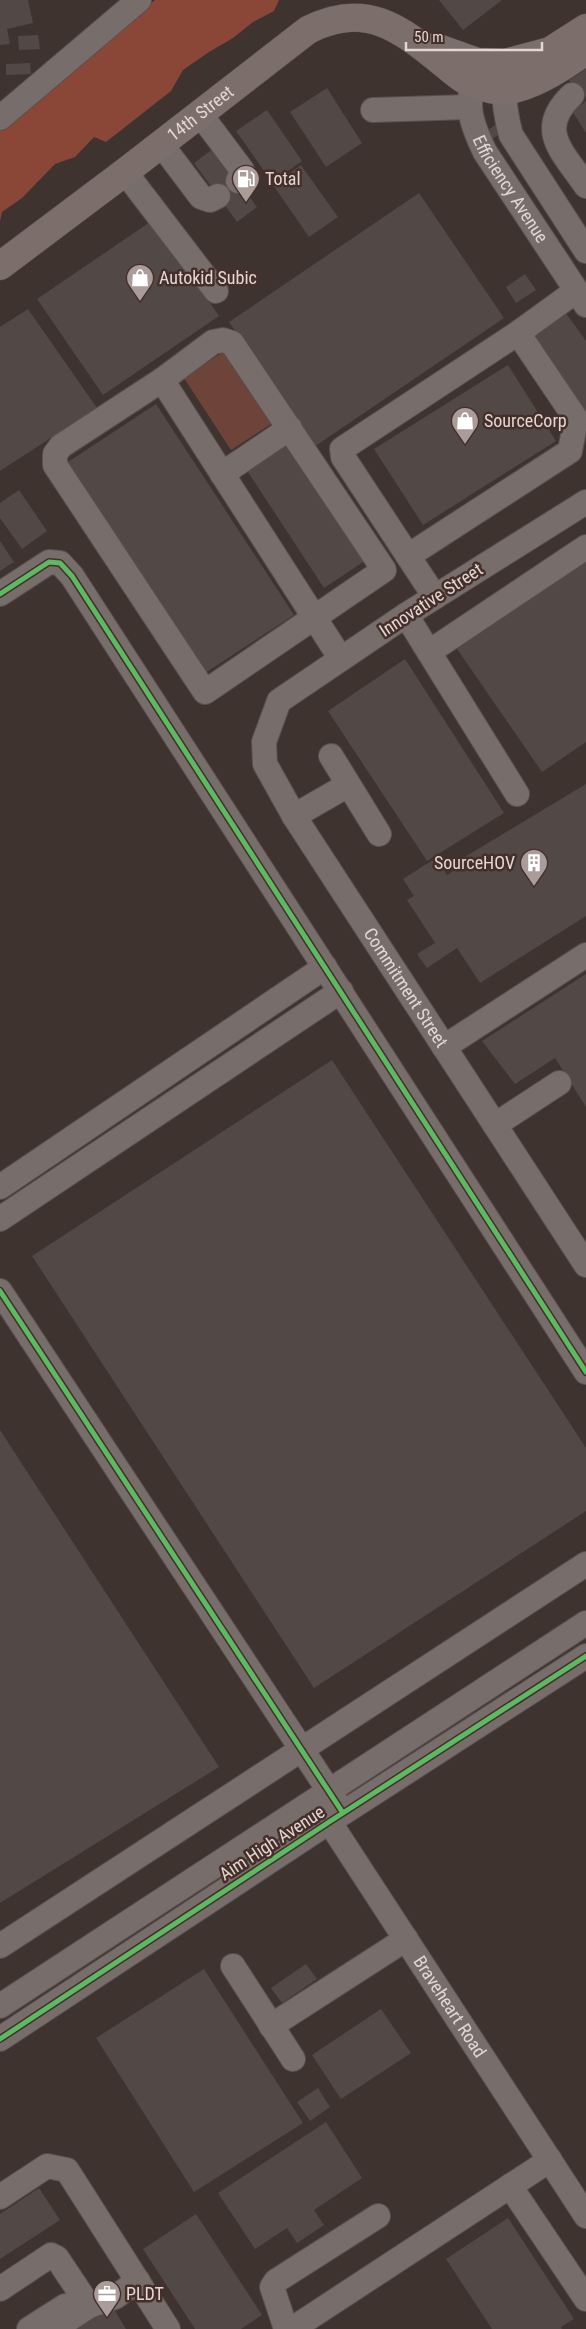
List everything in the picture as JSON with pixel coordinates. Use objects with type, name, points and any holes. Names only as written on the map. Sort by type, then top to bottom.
[{"type":"main road","name":"14th Street","points":[[0,266],[308,30],[327,20],[344,16],[374,19],[417,41],[472,85],[503,92],[532,83],[559,69],[586,51]]},
{"type":"main road","points":[[472,85],[505,63],[550,51],[586,28]]},
{"type":"street","points":[[0,118],[139,0]]},
{"type":"street","name":"Efficiency Avenue","points":[[505,63],[503,92],[511,135],[586,251]]},
{"type":"street","points":[[373,110],[472,85]]},
{"type":"street","name":"Efficiency Avenue","points":[[472,85],[472,125],[486,152],[581,298]]},
{"type":"street","points":[[572,95],[554,117],[553,130],[558,144],[586,186]]},
{"type":"street","points":[[200,114],[242,170],[238,181]]},
{"type":"street","points":[[161,144],[201,197],[210,200],[218,196]]},
{"type":"street","points":[[125,172],[216,291]]},
{"type":"street","points":[[539,234],[564,217]]},
{"type":"street","points":[[435,597],[343,457],[342,449],[518,333],[581,298]]},
{"type":"street","points":[[408,556],[570,451],[576,419],[518,333]]},
{"type":"street","points":[[223,340],[232,343],[384,570],[205,692],[55,465],[55,454],[61,446],[162,380],[213,342],[223,340]]},
{"type":"street","points":[[162,380],[341,659]]},
{"type":"street","points":[[222,474],[290,428]]},
{"type":"street","name":"Innovative Street","points":[[279,701],[435,597],[586,502]]},
{"type":"street","points":[[428,652],[586,547]]},
{"type":"street","points":[[0,594],[49,562],[60,563],[72,576],[586,1372]]},
{"type":"street","points":[[406,616],[517,794]]},
{"type":"street","name":"Commitment Street","points":[[279,701],[264,742],[265,764],[294,816],[586,1264]]},
{"type":"street","points":[[331,756],[379,834]]},
{"type":"street","points":[[294,816],[348,785]]},
{"type":"street","points":[[444,1048],[586,955]]},
{"type":"street","points":[[0,1187],[325,968]]},
{"type":"street","points":[[0,1219],[341,991]]},
{"type":"street","points":[[495,1124],[559,1083]]},
{"type":"street","name":"Braveheart Road","points":[[0,1291],[302,1750],[321,1795],[336,1817],[406,1939],[586,2216]]},
{"type":"street","points":[[0,1946],[586,1564]]},
{"type":"street","name":"Aim High Avenue","points":[[0,2006],[586,1623]]},
{"type":"street","name":"Aim High Avenue","points":[[0,2039],[336,1817],[586,1656]]},
{"type":"street","points":[[271,2026],[406,1939]]},
{"type":"street","points":[[233,1966],[293,2059]]},
{"type":"street","points":[[292,2329],[550,2160]]},
{"type":"street","points":[[0,2197],[47,2166],[67,2170],[168,2329]]},
{"type":"street","points":[[510,2186],[586,2299]]},
{"type":"street","points":[[286,2329],[272,2287],[276,2281],[378,2216]]},
{"type":"street","points":[[0,2289],[51,2255],[57,2258],[85,2301]]},
{"type":"street","points":[[29,2329],[85,2301],[115,2297],[138,2281]]},
{"type":"street","points":[[54,2329],[85,2301]]},
{"type":"shaded area","points":[[155,0],[279,0],[274,11],[253,22],[233,38],[183,70],[171,91],[106,142],[94,137],[75,157],[55,164],[22,198],[2,212],[0,221],[0,128]]},
{"type":"shaded area","points":[[223,352],[271,424],[231,450],[184,378]]},
{"type":"building","points":[[0,0],[28,0],[33,23],[7,29],[10,44],[0,45]]},
{"type":"building","points":[[439,0],[502,0],[463,30]]},
{"type":"building","points":[[38,35],[40,49],[19,50],[18,36]]},
{"type":"building","points":[[30,63],[31,74],[6,75],[6,64]]},
{"type":"building","points":[[586,69],[586,96],[581,99],[569,80]]},
{"type":"building","points":[[327,88],[362,143],[326,167],[290,112]]},
{"type":"building","points":[[586,101],[586,133],[572,111]]},
{"type":"building","points":[[267,110],[302,161],[272,182],[236,131]]},
{"type":"building","points":[[495,125],[501,133],[492,139],[487,131]]},
{"type":"building","points":[[214,148],[257,207],[237,222],[194,163]]},
{"type":"building","points":[[301,165],[338,217],[309,237],[273,185]]},
{"type":"building","points":[[419,193],[504,318],[314,447],[229,322]]},
{"type":"building","points":[[153,220],[219,316],[103,395],[37,299]]},
{"type":"building","points":[[525,274],[536,290],[516,303],[506,287]]},
{"type":"building","points":[[28,309],[97,408],[0,471],[0,327]]},
{"type":"building","points":[[566,313],[586,341],[586,418],[531,337]]},
{"type":"building","name":"SourceCorp","points":[[508,365],[556,441],[423,525],[374,449]]},
{"type":"building","points":[[156,404],[294,615],[205,673],[68,462]]},
{"type":"building","points":[[291,439],[369,558],[324,588],[246,469]]},
{"type":"building","points":[[19,490],[47,531],[22,549],[0,518],[0,503]]},
{"type":"building","points":[[0,541],[14,562],[0,571]]},
{"type":"building","points":[[586,556],[586,742],[542,772],[455,646]]},
{"type":"building","points":[[405,659],[504,813],[427,861],[328,711]]},
{"type":"building","name":"SourceHOV","points":[[586,784],[586,916],[480,983],[457,948],[427,968],[417,954],[435,943],[407,900],[414,896],[403,879],[436,858],[447,875],[466,862],[463,858]]},
{"type":"building","points":[[586,974],[586,1107],[555,1058],[515,1084],[482,1041]]},
{"type":"building","points":[[332,1060],[586,1448],[586,1511],[314,1688],[32,1256]]},
{"type":"building","points":[[0,1430],[219,1767],[0,1903]]},
{"type":"building","points":[[306,1964],[317,1979],[282,2003],[271,1988]]},
{"type":"building","points":[[204,1969],[303,2123],[194,2192],[96,2038]]},
{"type":"building","points":[[381,2009],[411,2053],[341,2099],[312,2055]]},
{"type":"building","points":[[318,2088],[330,2107],[310,2121],[297,2102]]},
{"type":"building","points":[[326,2122],[362,2178],[314,2210],[324,2225],[297,2243],[287,2228],[255,2249],[218,2193]]},
{"type":"building","points":[[39,2188],[60,2220],[0,2259],[0,2214]]},
{"type":"building","points":[[196,2214],[262,2315],[241,2329],[195,2329],[143,2249]]},
{"type":"building","points":[[508,2218],[574,2319],[561,2327],[562,2329],[492,2329],[446,2259]]},
{"type":"building","name":"PLDT","points":[[112,2306],[126,2329],[76,2329]]},
{"type":"cycle path","points":[[0,594],[49,562],[60,563],[72,576],[586,1372]]},
{"type":"cycle path","points":[[0,1291],[343,1813]]},
{"type":"cycle path","points":[[0,2039],[329,1822],[586,1656]]},
{"type":"place","name":"Total","points":[[246,203]]},
{"type":"place","name":"Autokid Subic","points":[[140,302]]},
{"type":"place","name":"SourceCorp","points":[[465,445]]},
{"type":"place","name":"SourceHOV","points":[[534,887]]},
{"type":"place","name":"PLDT","points":[[107,2318]]}]
